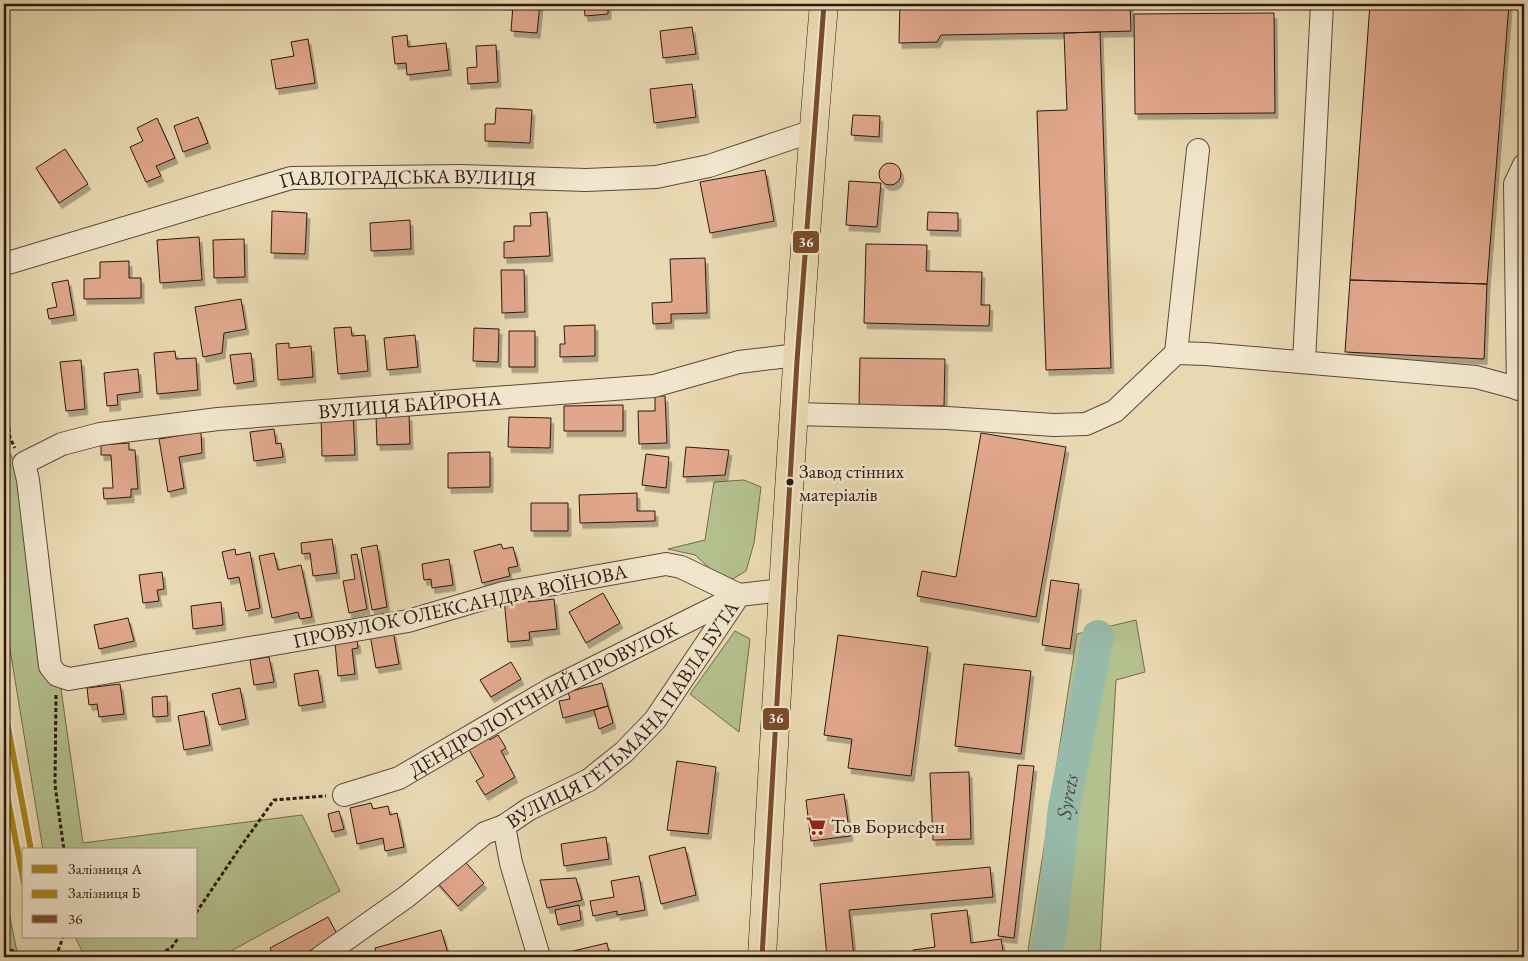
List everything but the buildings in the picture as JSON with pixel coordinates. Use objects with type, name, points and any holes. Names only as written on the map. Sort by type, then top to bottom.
[{"type":"main road","points":[[762,957],[797,355],[824,4]]},
{"type":"street","points":[[1304,362],[1322,4]]},
{"type":"street","name":"ПАВЛОГРАДСЬКА ВУЛИЦЯ","points":[[8,264],[291,178],[461,176],[586,180],[656,177],[708,166],[813,131]]},
{"type":"street","points":[[794,414],[947,418],[1054,425],[1086,424],[1115,411],[1176,352],[1198,150]]},
{"type":"street","points":[[1176,352],[1476,377],[1521,390],[1515,184],[1524,165]]},
{"type":"street","name":"ВУЛИЦЯ БАЙРОНА","points":[[24,463],[62,444],[100,434],[218,419],[654,386],[739,362],[797,355]]},
{"type":"street","points":[[24,463],[28,480],[50,666],[57,675]]},
{"type":"street","name":"ПРОВУЛОК ОЛЕКСАНДРА ВОЇНОВА","points":[[57,675],[69,679],[398,623],[503,594],[666,564],[681,567],[739,595]]},
{"type":"street","name":"ВУЛИЦЯ ГЕТЬМАНА ПАВЛА БУТА","points":[[540,957],[511,863],[504,826],[529,809],[589,780],[624,752],[654,720],[739,595],[782,590]]},
{"type":"street","name":"ДЕНДРОЛОГІЧНИЙ ПРОВУЛОК","points":[[344,795],[399,778],[551,690],[739,595]]},
{"type":"street","points":[[321,957],[406,897],[485,833],[504,826]]},
{"type":"path","points":[[4,383],[10,438],[24,463]]},
{"type":"path","points":[[57,675],[58,686],[55,700],[55,785],[64,848]]},
{"type":"path","points":[[198,910],[274,800],[344,795]]},
{"type":"path","points":[[56,957],[63,938]]},
{"type":"path","points":[[154,957],[171,948],[178,938]]},
{"type":"path","points":[[4,948],[44,957]]},
{"type":"green space","points":[[4,432],[5,446],[19,468],[44,671],[61,689],[83,843],[302,815],[340,891],[224,955],[225,957],[85,957],[76,938],[198,938],[198,848],[43,848],[4,613]]},
{"type":"green space","points":[[744,480],[761,487],[754,543],[746,571],[726,583],[695,555],[668,549],[705,540],[714,482]]},
{"type":"green space","points":[[1136,620],[1145,672],[1116,680],[1100,957],[1027,957],[1077,634]]},
{"type":"green space","points":[[735,631],[750,639],[739,732],[690,694]]},
{"type":"green space","points":[[4,888],[18,957],[4,957]]},
{"type":"waterway","name":"Syrets","points":[[1045,957],[1052,924],[1064,807],[1098,636]]},
{"type":"rail line","name":"A","points":[[4,706],[31,848]]},
{"type":"rail line","name":"Б","points":[[4,779],[22,874]]},
{"type":"transit line","name":"36","points":[[762,957],[797,361],[824,4]]},
{"type":"place","name":"Завод стінних матеріалів","points":[[790,482]]},
{"type":"place","name":"Тов Борисфен","points":[[816,826]]}]
